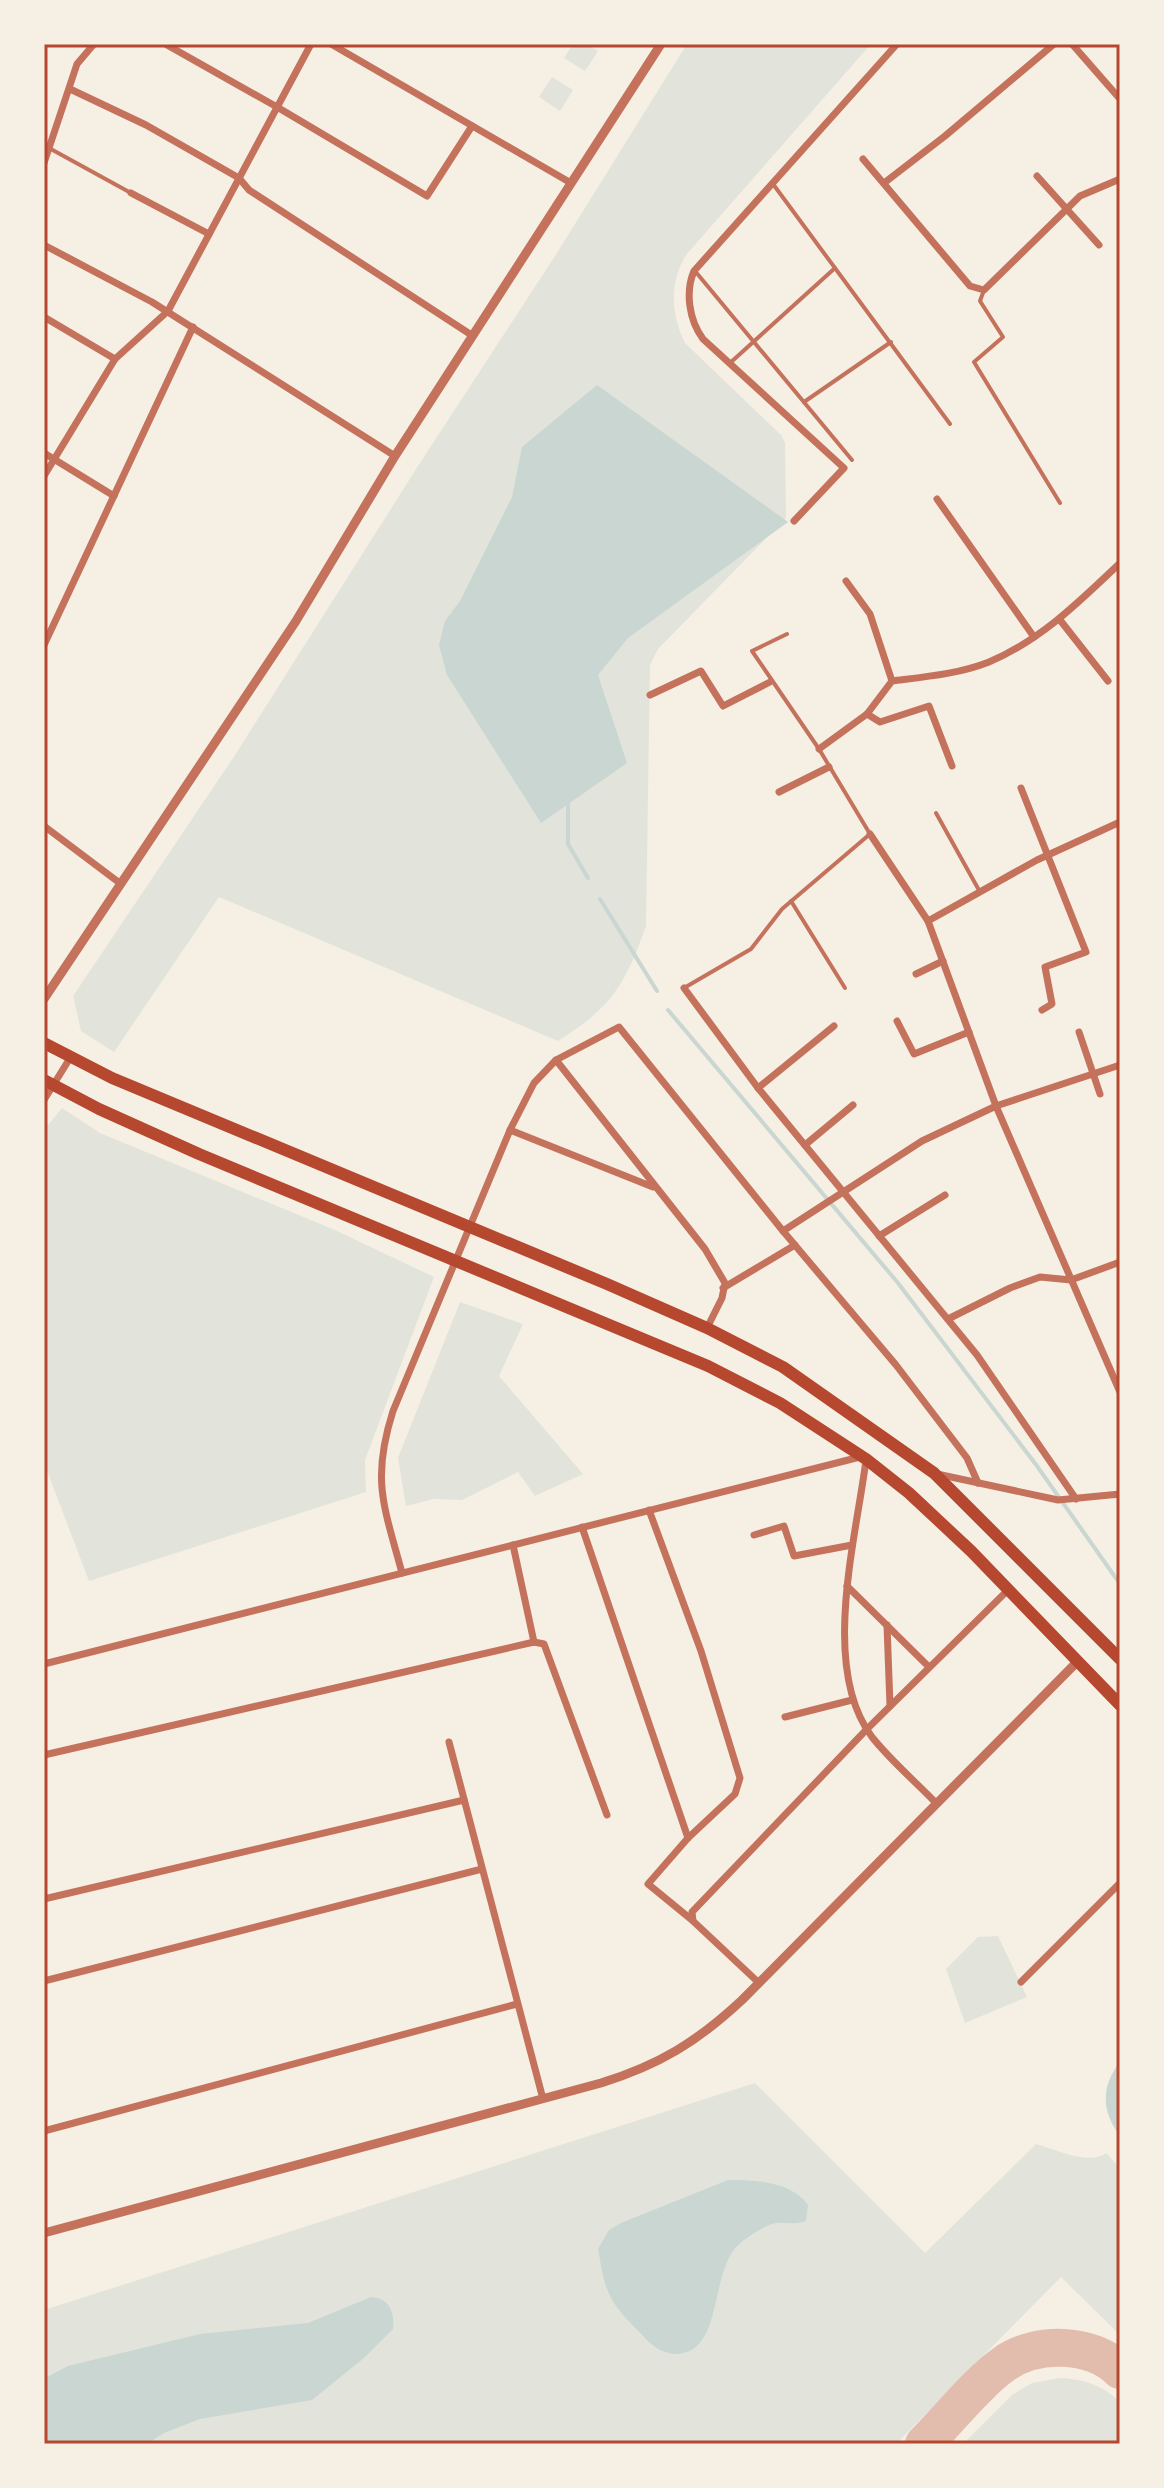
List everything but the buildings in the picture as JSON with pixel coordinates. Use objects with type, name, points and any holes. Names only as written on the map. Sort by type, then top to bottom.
[{"type":"main road","points":[[44,1043],[70,1058],[231,1129],[707,1328],[783,1367],[934,1473],[1120,1659]]},
{"type":"main road","points":[[48,1083],[199,1154],[708,1366],[780,1403],[864,1457],[909,1493],[1120,1705]]},
{"type":"street","points":[[44,163],[77,64],[94,44]]},
{"type":"street","points":[[331,44],[571,183]]},
{"type":"street","points":[[44,999],[296,621],[395,456],[661,44]]},
{"type":"street","points":[[794,521],[844,468],[708,344],[695,326],[690,283],[694,271],[897,44]]},
{"type":"street","points":[[884,183],[1054,44]]},
{"type":"street","points":[[1072,44],[1120,99]]},
{"type":"street","points":[[167,45],[427,196],[472,126]]},
{"type":"street","points":[[44,476],[115,359],[168,311],[308,45]]},
{"type":"street","points":[[70,89],[146,125],[239,178],[249,190],[473,336]]},
{"type":"street","points":[[863,159],[970,286],[984,290],[1080,196],[1120,179]]},
{"type":"street","points":[[1037,176],[1099,245]]},
{"type":"street","points":[[131,193],[209,234]]},
{"type":"street","points":[[44,245],[168,311],[395,456]]},
{"type":"street","points":[[44,317],[115,359]]},
{"type":"street","points":[[44,645],[193,327]]},
{"type":"street","points":[[44,453],[114,496]]},
{"type":"street","points":[[937,499],[1034,637]]},
{"type":"street","points":[[819,749],[867,714],[892,681],[942,674],[988,662],[1060,620],[1120,563]]},
{"type":"street","points":[[846,581],[870,614],[892,681]]},
{"type":"street","points":[[1060,620],[1108,681]]},
{"type":"street","points":[[650,695],[701,671],[723,706],[770,682]]},
{"type":"street","points":[[867,714],[880,722],[929,706],[952,766]]},
{"type":"street","points":[[779,792],[829,767]]},
{"type":"street","points":[[1021,788],[1086,952],[1045,967],[1052,1004],[1042,1010]]},
{"type":"street","points":[[928,921],[1048,855],[1120,822]]},
{"type":"street","points":[[44,826],[121,884]]},
{"type":"street","points":[[870,834],[928,921],[996,1106],[1071,1280],[1118,1379],[1120,1392]]},
{"type":"street","points":[[916,974],[943,961]]},
{"type":"street","points":[[684,988],[840,1194],[879,1236],[977,1355],[1073,1499]]},
{"type":"street","points":[[897,1021],[914,1054],[969,1032]]},
{"type":"street","points":[[758,1088],[834,1026]]},
{"type":"street","points":[[402,1573],[381,1494],[382,1453],[393,1411],[510,1130],[534,1083],[556,1060],[619,1027],[783,1231],[896,1365],[967,1458],[978,1483]]},
{"type":"street","points":[[1079,1032],[1100,1094]]},
{"type":"street","points":[[44,1100],[48,1083],[70,1058]]},
{"type":"street","points":[[556,1060],[705,1249],[725,1283],[707,1328]]},
{"type":"street","points":[[783,1231],[922,1141],[996,1106],[1120,1065]]},
{"type":"street","points":[[805,1145],[853,1105]]},
{"type":"street","points":[[510,1130],[655,1188]]},
{"type":"street","points":[[879,1236],[945,1195]]},
{"type":"street","points":[[723,1288],[795,1245]]},
{"type":"street","points":[[948,1319],[1010,1288],[1040,1277],[1071,1280],[1120,1262]]},
{"type":"street","points":[[44,1664],[864,1457],[844,1626],[852,1700],[867,1729],[937,1804]]},
{"type":"street","points":[[934,1473],[1058,1500],[1120,1494]]},
{"type":"street","points":[[649,1510],[701,1651],[737,1766],[739,1786],[648,1884],[759,1983]]},
{"type":"street","points":[[754,1535],[784,1526],[794,1556],[852,1545]]},
{"type":"street","points":[[582,1527],[688,1838]]},
{"type":"street","points":[[513,1545],[534,1642]]},
{"type":"street","points":[[847,1586],[929,1667]]},
{"type":"street","points":[[693,1921],[692,1912],[867,1729],[1008,1590]]},
{"type":"street","points":[[887,1625],[890,1706]]},
{"type":"street","points":[[44,1755],[534,1642],[544,1644],[607,1815]]},
{"type":"street","points":[[44,2233],[543,2099],[627,2075],[668,2057],[701,2037],[759,1983],[1077,1662]]},
{"type":"street","points":[[785,1717],[852,1700]]},
{"type":"street","points":[[449,1742],[543,2099]]},
{"type":"street","points":[[44,1899],[464,1800]]},
{"type":"street","points":[[44,1981],[482,1869]]},
{"type":"street","points":[[1021,1982],[1120,1883]]},
{"type":"street","points":[[44,2131],[517,2004]]},
{"type":"lane","points":[[49,148],[131,193]]},
{"type":"lane","points":[[773,184],[950,424]]},
{"type":"lane","points":[[729,363],[835,268]]},
{"type":"lane","points":[[694,271],[852,460]]},
{"type":"lane","points":[[984,290],[980,301],[1003,337],[974,362],[1060,503]]},
{"type":"lane","points":[[804,402],[891,342]]},
{"type":"lane","points":[[684,988],[751,949],[782,909],[870,834],[819,749],[770,682],[752,651],[787,634]]},
{"type":"lane","points":[[936,813],[980,892]]},
{"type":"lane","points":[[791,901],[845,988]]},
{"type":"shaded area","points":[[573,44],[587,44],[598,51],[585,71],[564,58]]},
{"type":"shaded area","points":[[687,44],[871,44],[686,255],[677,277],[675,310],[685,343],[781,435],[785,443],[786,518],[658,649],[650,665],[646,926],[623,979],[592,1017],[558,1041],[219,897],[114,1052],[81,1031],[73,996],[235,755]]},
{"type":"shaded area","points":[[552,77],[573,90],[560,111],[539,97]]},
{"type":"shaded area","points":[[597,385],[788,522],[628,638],[598,675],[627,763],[541,823],[447,675],[439,645],[445,621],[460,601],[512,497],[522,447]]},
{"type":"shaded area","points":[[62,1108],[100,1133],[335,1230],[434,1277],[365,1460],[366,1492],[89,1581],[44,1463],[44,1130]]},
{"type":"shaded area","points":[[460,1302],[523,1324],[499,1376],[583,1474],[535,1496],[518,1472],[462,1500],[434,1499],[406,1506],[398,1458]]},
{"type":"shaded area","points":[[998,1936],[1027,1997],[965,2023],[946,1969],[978,1937]]},
{"type":"shaded area","points":[[1120,2062],[1120,2136],[1109,2117],[1106,2099],[1109,2080]]},
{"type":"shaded area","points":[[755,2083],[925,2253],[1036,2144],[1081,2157],[1099,2157],[1106,2153],[1120,2168],[1120,2335],[1061,2277],[896,2444],[44,2444],[44,2310]]},
{"type":"shaded area","points":[[728,2180],[760,2182],[792,2191],[808,2205],[806,2221],[772,2224],[739,2244],[723,2272],[702,2340],[692,2350],[677,2354],[663,2351],[648,2341],[613,2302],[598,2249],[609,2230],[621,2223]]},
{"type":"shaded area","points":[[371,2297],[382,2300],[390,2307],[393,2329],[364,2358],[312,2400],[200,2419],[164,2433],[147,2444],[51,2444],[44,2439],[44,2383],[47,2377],[68,2366],[200,2334],[308,2323]]},
{"type":"shaded area","points":[[1059,2378],[1092,2384],[1120,2402],[1120,2444],[963,2444],[1012,2395],[1032,2383]]},
{"type":"waterway","points":[[568,804],[568,844],[588,878]]},
{"type":"waterway","points":[[600,899],[657,991]]},
{"type":"waterway","points":[[668,1010],[898,1283],[1037,1466],[1120,1584]]},
{"type":"taxiway","points":[[924,2444],[984,2381],[1004,2364],[1032,2351],[1047,2348],[1079,2350],[1094,2354],[1120,2370]]}]
